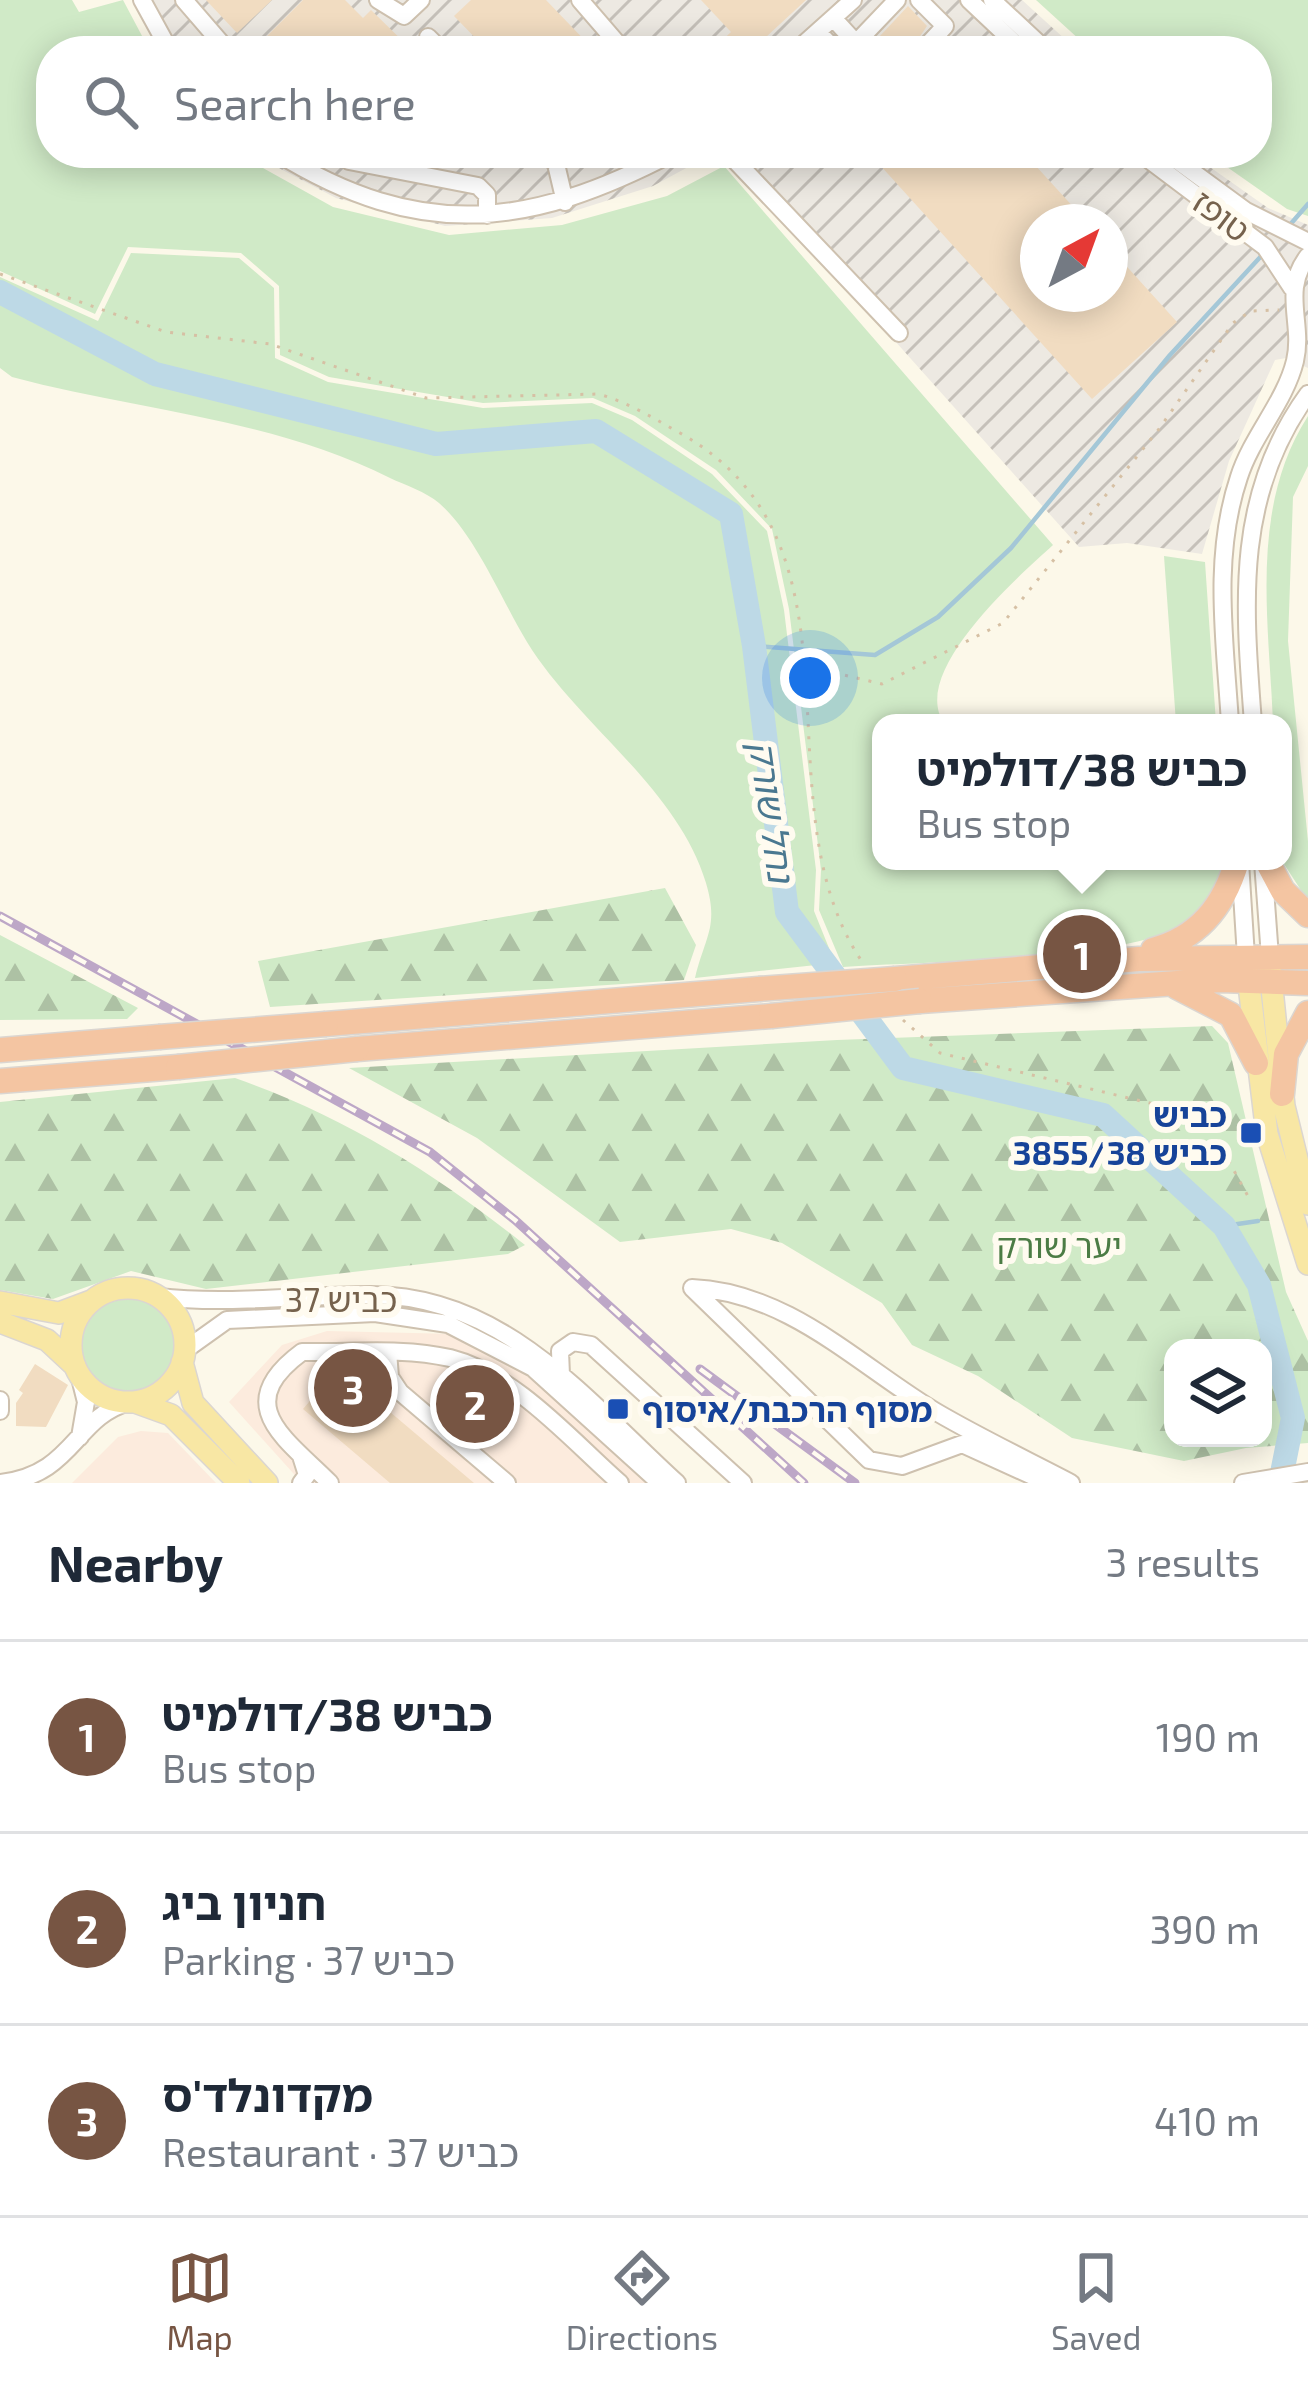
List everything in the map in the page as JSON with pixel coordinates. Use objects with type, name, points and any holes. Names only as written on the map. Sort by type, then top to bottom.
[{"type":"highway","points":[[1106,962],[1177,943],[1198,929],[1222,898],[1234,870]]},
{"type":"highway","points":[[1270,870],[1283,891],[1308,915]]},
{"type":"highway","points":[[0,1081],[1157,984],[1308,957]]},
{"type":"highway","points":[[0,1049],[1106,962],[1259,969],[1308,983]]},
{"type":"highway","points":[[1157,984],[1188,990],[1221,1007],[1246,1036],[1256,1064]]},
{"type":"highway","points":[[1282,1094],[1286,1054],[1308,1013]]},
{"type":"main road","points":[[1259,969],[1256,1064],[1274,1164],[1308,1264]]},
{"type":"main road","points":[[1259,969],[1308,1204]]},
{"type":"main road","points":[[0,1302],[59,1312],[124,1288],[158,1297],[179,1319],[193,1403],[267,1483]]},
{"type":"main road","points":[[78,1370],[72,1335],[92,1301]]},
{"type":"main road","points":[[0,1322],[47,1340],[104,1396],[171,1415],[231,1479]]},
{"type":"main road","points":[[132,1402],[163,1390],[184,1356]]},
{"type":"street","points":[[142,0],[162,36]]},
{"type":"street","points":[[184,0],[215,36]]},
{"type":"street","points":[[378,0],[404,16],[421,0]]},
{"type":"street","points":[[580,0],[611,36]]},
{"type":"street","points":[[863,36],[897,0]]},
{"type":"street","points":[[920,0],[945,26],[936,36]]},
{"type":"street","points":[[969,0],[1007,36]]},
{"type":"street","points":[[992,0],[1031,36]]},
{"type":"street","points":[[813,36],[838,8],[852,36]]},
{"type":"street","points":[[818,32],[822,36]]},
{"type":"street","points":[[301,168],[422,212],[487,214],[565,202],[640,168]]},
{"type":"street","points":[[386,168],[478,186],[487,195],[487,214]]},
{"type":"street","points":[[558,168],[565,202]]},
{"type":"street","points":[[742,168],[899,333]]},
{"type":"street","name":"טופז","points":[[1160,168],[1264,248],[1292,288]]},
{"type":"street","name":"טופז","points":[[1187,168],[1246,212],[1308,242]]},
{"type":"street","points":[[1229,714],[1222,588],[1227,521],[1246,455],[1294,367],[1292,288],[1308,256]]},
{"type":"street","points":[[1293,312],[1308,340]]},
{"type":"street","points":[[1252,714],[1244,590],[1250,522],[1272,454],[1308,394]]},
{"type":"street","points":[[1240,870],[1259,969]]},
{"type":"street","points":[[1259,969],[1264,870]]},
{"type":"street","points":[[1048,1483],[962,1444],[902,1466],[869,1460],[692,1288],[732,1290],[805,1324],[937,1412],[1071,1483]]},
{"type":"street","name":"כביש 37","points":[[158,1297],[208,1302],[416,1298],[459,1310],[512,1334],[677,1483]]},
{"type":"street","name":"כביש 37","points":[[184,1356],[227,1320],[375,1313],[448,1324],[533,1368],[660,1483]]},
{"type":"street","points":[[561,1376],[560,1351],[573,1342],[591,1345],[743,1483]]},
{"type":"street","points":[[301,1483],[307,1465],[263,1403],[264,1393],[302,1352],[388,1352],[451,1359],[484,1372],[620,1483]]},
{"type":"street","points":[[388,1352],[387,1367],[400,1392],[507,1483]]},
{"type":"street","points":[[78,1370],[86,1408],[79,1441]]},
{"type":"street","points":[[0,1400],[0,1411]]},
{"type":"street","points":[[0,1483],[42,1473],[103,1414],[132,1402]]},
{"type":"street","points":[[298,1450],[330,1483]]},
{"type":"street","points":[[1244,1483],[1305,1472]]},
{"type":"path","points":[[0,274],[166,332],[270,344],[425,398],[598,394],[621,400],[701,446],[749,490],[784,553],[808,667],[882,685],[1003,623],[1159,429],[1233,323],[1251,311],[1293,312]]},
{"type":"shaded area","points":[[133,0],[1022,0],[1062,36],[152,36]]},
{"type":"shaded area","points":[[279,168],[686,168],[653,186],[552,218],[445,226],[336,198]]},
{"type":"shaded area","points":[[740,168],[1211,168],[1268,208],[1308,225],[1308,368],[1286,358],[1275,360],[1229,461],[1202,554],[1127,543],[1079,547]]},
{"type":"shaded area","points":[[327,1331],[456,1334],[491,1343],[649,1483],[302,1483],[229,1402],[282,1345]]},
{"type":"shaded area","points":[[141,1431],[168,1433],[216,1483],[72,1483],[118,1437]]},
{"type":"green space","points":[[0,0],[72,0],[79,12],[123,0],[142,36],[36,36],[36,168],[263,168],[333,207],[449,235],[562,225],[667,196],[726,168],[1053,545],[994,601],[954,652],[941,678],[937,702],[941,714],[872,714],[872,870],[1220,870],[1206,905],[1187,924],[1118,945],[1021,957],[843,967],[819,910],[821,870],[789,609],[772,529],[716,470],[635,416],[593,398],[483,403],[329,377],[280,355],[279,286],[241,253],[128,247],[95,314],[0,271]]},
{"type":"green space","points":[[1036,0],[1308,0],[1308,216],[1287,209],[1228,168],[1272,168],[1272,36],[1076,36]]},
{"type":"green space","points":[[131,253],[239,258],[274,288],[275,358],[328,382],[483,408],[592,403],[632,420],[712,474],[767,531],[784,610],[816,870],[814,911],[835,963],[695,978],[711,910],[692,848],[650,786],[548,672],[464,532],[434,499],[299,442],[60,389],[12,377],[0,368],[0,277],[98,321]]},
{"type":"green space","points":[[1308,416],[1308,466],[1293,497],[1288,641],[1308,841],[1308,901],[1288,870],[1292,870],[1292,714],[1273,714],[1267,605],[1270,526],[1289,451]]},
{"type":"green space","points":[[1164,556],[1205,562],[1215,714],[1175,714]]},
{"type":"green space","points":[[665,888],[696,945],[684,980],[270,1007],[258,961]]},
{"type":"green space","points":[[0,935],[138,1008],[127,1019],[0,1020]]},
{"type":"green space","name":"יער שורק","points":[[1212,1026],[1228,1043],[1286,1292],[1308,1341],[1308,1443],[1272,1446],[1272,1339],[1164,1339],[1164,1447],[1258,1447],[1184,1461],[1072,1438],[978,1376],[912,1345],[882,1303],[782,1243],[731,1229],[620,1242],[477,1138],[349,1068],[837,1040]]},
{"type":"green space","points":[[235,1078],[314,1110],[387,1149],[525,1245],[508,1254],[206,1289],[131,1271],[53,1299],[0,1290],[0,1102]]},
{"type":"green space","points":[[129,1299],[162,1313],[176,1346],[162,1379],[129,1393],[96,1379],[82,1346],[96,1313]]},
{"type":"building","points":[[206,0],[272,0],[237,33]]},
{"type":"building","points":[[303,0],[345,0],[363,18],[371,10],[398,36],[267,36]]},
{"type":"building","points":[[471,0],[546,0],[581,36],[473,36],[454,16]]},
{"type":"building","points":[[701,0],[806,0],[767,36],[727,36],[731,32]]},
{"type":"building","points":[[908,6],[927,26],[920,36],[880,36]]},
{"type":"building","points":[[883,168],[1038,168],[1071,204],[1020,204],[1020,312],[1128,312],[1128,268],[1177,322],[1092,399]]},
{"type":"building","points":[[35,1364],[68,1385],[46,1427],[16,1426],[16,1403],[23,1393],[19,1390]]},
{"type":"building","points":[[338,1368],[474,1483],[390,1483],[303,1409]]},
{"type":"waterway","points":[[1288,227],[1308,204]]},
{"type":"waterway","points":[[754,646],[875,655],[938,617],[1011,548],[1170,355],[1264,253]]},
{"type":"waterway","name":"נחל שורק","points":[[0,292],[155,374],[436,444],[596,431],[731,514],[754,646],[787,912],[903,1068],[1103,1115],[1224,1226],[1259,1285],[1293,1418],[1280,1483]]},
{"type":"waterway","points":[[1224,1226],[1258,1221]]},
{"type":"railway","points":[[0,916],[430,1152],[515,1220],[804,1483]]},
{"type":"railway","points":[[700,1369],[855,1483]]},
{"type":"place","name":"כביש 38/דולמיט","points":[[1082,954]]},
{"type":"place","name":"כביש 3855/כביש 38","points":[[1251,1133]]},
{"type":"place","name":"מקדונלד'ס","points":[[353,1388]]},
{"type":"place","name":"חניון ביג","points":[[475,1404]]},
{"type":"place","name":"מסוף הרכבת/איסוף","points":[[618,1409]]}]
